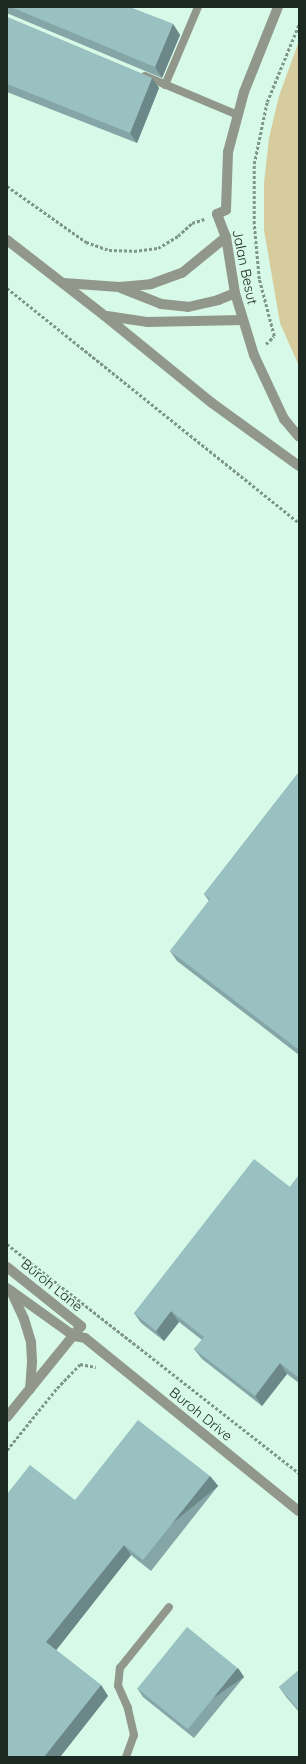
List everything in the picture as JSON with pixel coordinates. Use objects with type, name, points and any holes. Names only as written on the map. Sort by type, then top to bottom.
[{"type":"street","name":"Jalan Besut","points":[[278,7],[244,92],[228,152],[226,210],[217,214],[226,238],[235,293],[242,320],[254,355],[284,419],[299,437]]},
{"type":"street","points":[[64,283],[119,287],[151,284],[182,273],[226,238]]},
{"type":"street","points":[[7,240],[64,283],[212,403],[299,466]]},
{"type":"street","points":[[119,287],[161,304],[188,306],[218,300],[235,293]]},
{"type":"street","points":[[105,316],[147,322],[242,320]]},
{"type":"street","name":"Buroh Lane","points":[[7,1267],[81,1326],[7,1417]]},
{"type":"street","points":[[9,1289],[24,1319],[31,1342],[32,1362],[30,1389]]},
{"type":"street","name":"Buroh Drive","points":[[9,1289],[74,1336],[85,1338],[299,1511]]},
{"type":"street","points":[[81,1326],[85,1338]]},
{"type":"lane","points":[[165,85],[198,7]]},
{"type":"lane","points":[[136,73],[238,115]]},
{"type":"lane","points":[[126,1757],[134,1735],[128,1708],[118,1686],[120,1668],[169,1607]]},
{"type":"path","points":[[254,355],[274,336],[259,279],[254,224],[254,164],[267,102],[299,24]]},
{"type":"path","points":[[7,186],[86,242],[109,250],[134,251],[158,248],[178,236],[192,222],[217,214]]},
{"type":"path","points":[[7,288],[299,523]]},
{"type":"path","points":[[7,1244],[299,1473]]},
{"type":"path","points":[[7,1450],[57,1388],[80,1364],[98,1367]]},
{"type":"shaded area","points":[[299,41],[299,366],[280,323],[264,230],[264,183],[269,138],[279,96]]},
{"type":"building","points":[[11,7],[129,7],[173,24],[155,67]]},
{"type":"building","points":[[7,17],[152,78],[130,133],[7,84]]},
{"type":"building","points":[[299,772],[299,1050],[170,951],[210,899],[204,894]]},
{"type":"building","points":[[254,1159],[290,1187],[299,1175],[299,1378],[280,1363],[255,1396],[194,1349],[204,1337],[171,1311],[156,1331],[134,1313]]},
{"type":"building","points":[[138,1420],[210,1476],[143,1560],[124,1545],[46,1642],[101,1685],[44,1757],[7,1757],[7,1494],[30,1465],[75,1500]]},
{"type":"building","points":[[187,1627],[238,1668],[188,1729],[137,1688]]},
{"type":"building","points":[[299,1670],[299,1710],[279,1687]]}]
